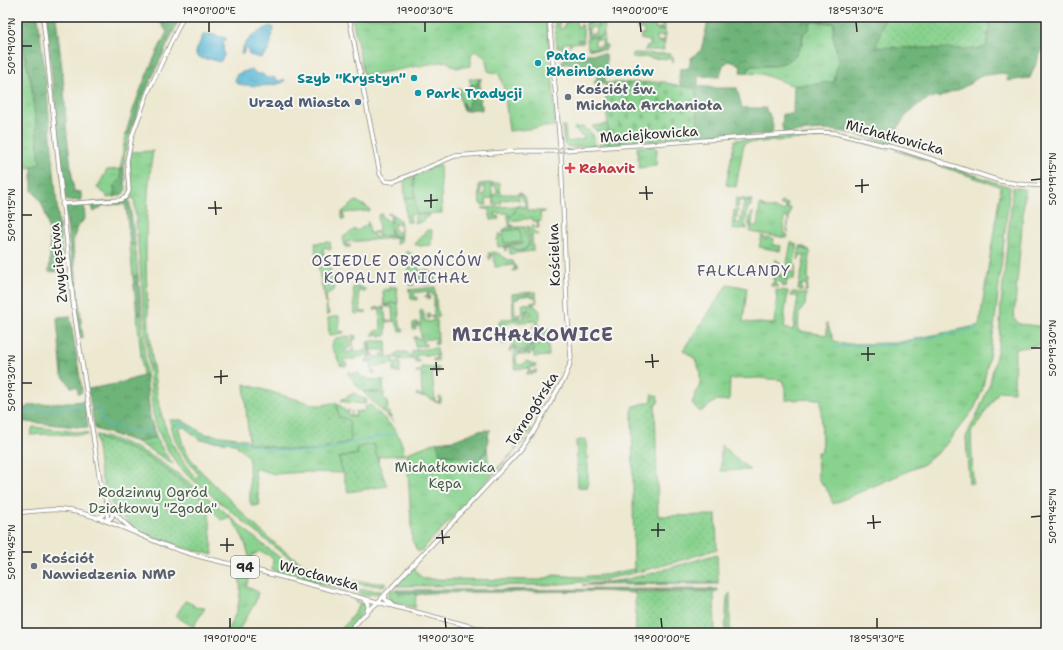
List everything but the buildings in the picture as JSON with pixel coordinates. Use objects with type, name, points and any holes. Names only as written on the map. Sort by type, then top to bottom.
[{"type":"street","name":"Zwycięstwa","points":[[43,17],[74,310],[100,481],[102,491],[108,505],[119,518],[141,536]]},
{"type":"street","points":[[62,204],[120,200],[125,198],[128,194],[127,161],[131,140],[148,92],[183,17]]},
{"type":"street","points":[[349,17],[380,174],[385,181],[393,182],[456,156],[519,151],[556,151],[558,154],[561,154],[564,153],[565,150],[564,147],[560,146]]},
{"type":"street","points":[[549,17],[560,146],[556,151]]},
{"type":"street","name":"Michałkowicka","points":[[734,138],[819,132],[836,133],[904,150],[1000,181],[1046,186]]},
{"type":"street","name":"Maciejkowicka","points":[[565,150],[734,138]]},
{"type":"street","name":"Kościelna","points":[[561,154],[567,308],[571,354]]},
{"type":"street","name":"Tarnogórska","points":[[348,633],[521,449],[533,433],[566,374],[569,367],[571,354]]},
{"type":"street","points":[[107,521],[108,505]]},
{"type":"street","name":"94","points":[[17,513],[66,510],[107,521],[141,536]]},
{"type":"street","points":[[96,518],[102,516],[107,510]]},
{"type":"street","points":[[107,521],[112,517],[112,510]]},
{"type":"street","name":"Wrocławska","points":[[141,536],[188,554],[378,602]]},
{"type":"street","points":[[386,592],[385,599],[393,606]]},
{"type":"street","points":[[364,598],[369,604],[367,612]]},
{"type":"street","name":"94","points":[[378,602],[496,633]]},
{"type":"green space","points":[[17,17],[38,17],[46,82],[63,271],[49,272],[50,240],[46,217],[43,207],[32,191],[32,167],[40,163],[31,82],[21,42],[17,43]]},
{"type":"green space","points":[[46,17],[56,17],[64,86],[67,135],[74,191],[81,192],[81,200],[67,201],[64,197]]},
{"type":"green space","points":[[151,17],[180,17],[144,95],[130,134],[126,133],[134,107],[149,69],[167,32],[161,23]]},
{"type":"green space","points":[[352,17],[546,17],[553,83],[555,126],[509,131],[504,89],[499,74],[488,71],[485,57],[475,51],[471,54],[471,66],[456,68],[446,61],[364,76]]},
{"type":"green space","points":[[554,17],[559,17],[560,29],[564,28],[565,22],[570,21],[569,17],[576,17],[577,27],[581,27],[582,24],[584,38],[577,40],[584,40],[584,42],[571,43],[570,46],[570,43],[563,43],[563,47],[569,48],[557,48]]},
{"type":"green space","points":[[587,17],[595,19],[596,21],[603,21],[604,17],[604,22],[604,33],[602,33],[604,34],[598,37],[587,37],[587,31],[589,31],[589,34],[597,33],[596,27],[586,30],[586,23],[591,23],[586,22]]},
{"type":"green space","points":[[644,17],[665,18],[665,30],[665,42],[661,42],[664,41],[664,36],[657,36],[657,41],[660,41],[658,43],[665,43],[663,48],[665,49],[646,50],[646,46],[650,46],[650,41],[640,39],[641,34],[644,34],[644,29],[637,29],[637,26],[639,26],[637,23],[644,21]],"holes":[[[662,23],[662,28],[659,28],[659,30],[665,30],[658,31],[658,28],[655,28],[655,24]]]},
{"type":"green space","points":[[709,17],[885,17],[877,47],[974,49],[986,47],[991,17],[1046,17],[1046,48],[1043,47],[1030,78],[1007,81],[1008,75],[1002,73],[979,76],[971,83],[960,89],[940,98],[935,96],[920,104],[901,122],[893,139],[892,145],[843,132],[827,130],[784,134],[782,126],[783,114],[793,114],[794,86],[834,82],[838,60],[833,34],[834,23],[816,21],[810,23],[809,30],[803,33],[802,44],[797,53],[786,62],[765,66],[750,66],[747,73],[740,72],[741,65],[729,61],[723,65],[720,77],[698,76],[698,86],[737,88],[742,108],[766,108],[773,126],[772,134],[698,137],[696,89],[681,86],[679,78],[680,69],[689,68],[691,58],[701,50]]},
{"type":"green space","points":[[885,17],[991,17],[986,47],[974,49],[876,47]]},
{"type":"green space","points":[[816,21],[834,23],[833,34],[838,60],[834,82],[794,86],[762,74],[747,73],[750,66],[776,66],[802,45],[805,30],[809,24]]},
{"type":"green space","points":[[604,35],[604,47],[607,45],[606,50],[588,49],[605,49],[588,48],[587,38],[597,37],[597,40],[595,40],[595,46],[602,46],[602,40],[598,40],[598,37]]},
{"type":"green space","points":[[17,42],[21,42],[31,82],[41,163],[17,171]]},
{"type":"green space","points":[[633,53],[670,54],[673,59],[649,57],[633,58]]},
{"type":"green space","points":[[566,54],[606,54],[607,71],[605,83],[594,83],[597,78],[596,66],[575,67],[574,64],[563,64],[561,67],[562,73],[559,75],[558,65],[564,60],[563,58]]},
{"type":"green space","points":[[469,79],[479,79],[478,85],[472,84],[472,98],[468,104],[469,108],[467,109],[461,101],[458,89],[460,88],[461,90],[469,88],[471,85]]},
{"type":"green space","points":[[480,79],[480,104],[482,105],[482,110],[475,109],[464,111],[461,101],[465,108],[469,108],[468,102],[472,98],[472,84],[477,85],[477,82]]},
{"type":"green space","points":[[666,82],[696,89],[698,137],[665,138],[658,141],[609,145],[605,83]]},
{"type":"green space","points":[[608,124],[609,144],[598,145],[601,142],[600,134],[592,126]]},
{"type":"green space","points":[[562,126],[565,126],[566,139],[569,142],[583,139],[584,137],[574,128],[584,127],[584,129],[592,133],[596,146],[566,146],[564,144]]},
{"type":"green space","points":[[126,133],[130,134],[125,154],[124,169],[120,169]]},
{"type":"green space","points":[[831,135],[889,149],[833,137],[744,143],[736,187],[726,185],[735,140]]},
{"type":"green space","points":[[655,146],[657,149],[656,166],[639,168],[637,147]]},
{"type":"green space","points":[[895,150],[915,155],[1010,187],[994,329],[982,391],[974,409],[943,448],[924,464],[833,504],[829,493],[818,478],[817,452],[822,452],[821,399],[785,400],[785,388],[782,380],[760,378],[730,379],[729,401],[717,400],[700,412],[692,403],[700,384],[700,371],[695,359],[683,350],[728,284],[747,288],[743,322],[774,324],[777,295],[776,290],[788,291],[784,328],[793,330],[798,296],[791,296],[791,293],[806,294],[805,305],[799,313],[798,331],[827,335],[827,323],[834,341],[844,344],[896,343],[979,326],[1001,187]]},
{"type":"green space","points":[[153,151],[146,225],[146,274],[149,324],[157,396],[161,414],[173,445],[186,466],[196,478],[199,475],[186,459],[176,442],[169,420],[181,420],[205,434],[244,439],[267,447],[313,451],[338,417],[336,402],[345,410],[345,412],[348,412],[349,416],[355,416],[356,411],[360,412],[361,410],[362,412],[365,410],[365,407],[371,405],[397,433],[403,447],[404,455],[382,456],[379,457],[378,462],[374,445],[356,449],[358,454],[339,458],[343,473],[305,472],[275,474],[254,468],[260,505],[252,506],[250,501],[249,457],[234,443],[201,440],[184,427],[179,428],[187,453],[203,474],[278,546],[303,564],[317,571],[333,577],[386,583],[384,586],[341,581],[316,572],[291,559],[187,475],[166,447],[158,431],[153,414],[134,198],[127,198],[130,189],[130,152]]},
{"type":"green space","points":[[440,164],[442,213],[416,214],[414,176]]},
{"type":"green space","points":[[120,169],[121,178],[114,185],[115,197],[107,198],[107,195],[97,188],[107,170]]},
{"type":"green space","points":[[120,169],[124,169],[126,189],[123,194],[115,197],[114,185],[121,178]]},
{"type":"green space","points":[[410,177],[414,179],[415,197],[405,198],[404,180]]},
{"type":"green space","points":[[491,183],[493,198],[486,199],[487,205],[482,205],[480,204],[479,192],[481,192],[481,195],[485,196],[485,187],[481,187],[481,191],[479,191],[479,184]]},
{"type":"green space","points":[[492,183],[500,183],[499,191],[501,194],[519,194],[519,201],[518,199],[501,200],[501,204],[500,202],[499,204],[494,205],[493,195],[497,194],[496,186],[492,186]]},
{"type":"green space","points":[[1013,187],[1024,189],[1025,191],[1014,318],[1019,324],[1046,327],[1046,344],[1015,349],[1014,392],[999,391],[971,433],[973,483],[969,483],[966,437],[990,383],[999,342],[1001,304]]},
{"type":"green space","points":[[520,192],[526,199],[527,211],[545,212],[540,213],[541,221],[538,222],[539,228],[536,228],[538,227],[537,221],[533,221],[533,218],[510,221],[510,225],[514,226],[510,226],[508,220],[512,215],[507,218],[508,213],[495,213],[495,216],[498,216],[499,219],[491,220],[489,210],[482,208],[518,205],[513,214],[519,205],[521,205],[522,208],[523,206],[525,208],[525,201],[523,201]]},
{"type":"green space","points":[[415,197],[417,214],[431,214],[419,223],[414,222],[415,214],[410,214],[411,222],[406,222],[405,198]]},
{"type":"green space","points":[[129,198],[135,244],[130,245],[126,207],[123,204],[104,205],[94,212],[91,203],[121,201]]},
{"type":"green space","points":[[736,198],[752,200],[752,202],[737,200],[739,201],[738,207],[736,208]]},
{"type":"green space","points":[[356,201],[369,208],[370,211],[343,213],[345,219],[342,219],[342,212]]},
{"type":"green space","points":[[745,201],[751,203],[751,207],[748,207],[745,227],[747,227],[747,229],[732,229],[734,210],[738,210],[736,223],[740,224]]},
{"type":"green space","points":[[781,202],[788,204],[787,208],[791,208],[789,220],[787,217],[784,218],[783,230],[788,235],[787,238],[750,232],[751,227],[749,226],[753,212],[752,225],[750,226],[757,226],[760,204],[764,207],[785,211],[786,206],[780,205]]},
{"type":"green space","points":[[84,204],[85,219],[76,231],[73,246],[83,338],[80,339],[65,207],[67,205]]},
{"type":"green space","points":[[382,214],[382,217],[390,222],[390,224],[392,223],[392,214],[400,220],[401,231],[400,224],[394,224],[395,231],[401,232],[401,237],[392,235],[391,227],[391,235],[383,236],[402,238],[400,243],[396,244],[397,238],[346,242],[346,245],[350,245],[350,247],[345,247],[343,237],[355,229],[357,231],[368,224],[368,221],[370,234],[373,233],[374,237],[379,237],[379,234],[373,232],[379,232],[378,215]]},
{"type":"green space","points":[[527,226],[538,235],[532,234],[533,251],[510,254],[509,247],[506,247],[505,251],[504,247],[508,246],[517,251],[523,251],[527,248],[530,242]]},
{"type":"green space","points":[[508,227],[525,227],[528,242],[526,248],[523,250],[517,250],[510,245],[498,247],[497,239],[500,233],[500,236],[504,235],[505,243],[520,229],[502,231]]},
{"type":"green space","points":[[520,229],[521,242],[504,243],[503,231]]},
{"type":"green space","points":[[427,230],[432,230],[431,245],[420,246],[414,244]]},
{"type":"green space","points":[[762,236],[765,237],[765,240],[767,240],[768,237],[774,239],[773,245],[781,246],[780,251],[759,247]]},
{"type":"green space","points":[[330,242],[331,249],[328,250],[327,247],[323,248],[323,263],[328,263],[329,260],[329,265],[323,266],[330,266],[331,271],[329,272],[331,272],[335,289],[326,295],[327,309],[330,314],[326,315],[325,296],[323,295],[325,295],[324,291],[322,291],[324,288],[322,288],[318,265],[320,264],[318,256],[316,256],[315,243]]},
{"type":"green space","points":[[791,242],[797,245],[797,248],[794,263],[792,263],[790,272],[794,273],[796,264],[794,279],[787,279],[779,275],[785,275]]},
{"type":"green space","points":[[135,244],[138,276],[133,277],[130,245]]},
{"type":"green space","points":[[800,246],[808,249],[811,253],[809,255],[808,280],[810,281],[808,282],[806,292],[804,291],[806,290],[807,284],[801,285],[802,291],[798,289],[805,255],[800,255],[798,260],[800,247],[808,251]]},
{"type":"green space","points":[[407,251],[420,263],[424,263],[418,264],[419,271],[428,270],[428,272],[435,275],[435,283],[430,282],[433,281],[432,277],[428,278],[429,284],[422,284],[425,283],[424,279],[412,280],[412,284],[414,285],[410,285],[408,257],[406,257]]},
{"type":"green space","points":[[489,252],[490,254],[496,252],[508,260],[513,261],[517,270],[513,271],[513,269],[515,269],[514,265],[495,267],[494,255],[491,255],[491,259],[489,259]]},
{"type":"green space","points":[[776,259],[776,261],[780,262],[779,275],[787,280],[786,287],[784,285],[783,288],[782,282],[776,281],[776,286],[779,287],[771,286],[774,279],[772,278]]},
{"type":"green space","points":[[138,276],[142,314],[137,314],[133,277]]},
{"type":"green space","points":[[353,287],[362,287],[365,289],[365,292],[358,291],[361,312],[366,311],[366,313],[355,314]]},
{"type":"green space","points":[[390,287],[396,287],[398,302],[384,305],[383,290],[388,289],[388,291],[390,291]]},
{"type":"green space","points":[[435,287],[439,317],[433,319],[430,316],[434,315],[434,295],[432,295],[432,292],[429,292],[430,299],[428,299],[428,296],[425,297],[428,295],[427,291],[414,293],[414,297],[417,297],[417,300],[411,299],[410,290],[408,290]]},
{"type":"green space","points":[[535,292],[536,294],[537,302],[535,304],[531,303],[531,301],[532,303],[536,302],[536,297],[532,297],[531,295],[514,299],[515,315],[522,314],[520,317],[513,318],[512,294]]},
{"type":"green space","points":[[392,303],[398,303],[400,326],[404,331],[400,331],[395,321],[386,322],[386,336],[382,334],[382,336],[380,336],[378,334],[373,336],[373,332],[376,332],[376,330],[381,330],[380,309],[376,309],[375,311],[374,308],[384,307],[386,321],[393,321],[392,307],[385,306]]},
{"type":"green space","points":[[523,304],[533,305],[540,311],[540,318],[538,323],[537,322],[540,326],[533,328],[533,326],[536,325],[535,321],[507,323],[503,325],[506,344],[502,344],[501,327],[499,327],[499,322],[502,321],[502,319],[525,318],[523,314],[531,315],[531,312],[525,313],[529,309],[523,313]]},
{"type":"green space","points":[[423,310],[425,321],[431,322],[437,320],[438,344],[435,345],[434,342],[437,342],[436,338],[423,340],[423,344],[426,344],[426,346],[417,345],[417,347],[415,347],[414,337],[421,339],[420,326],[416,326],[416,329],[413,329],[413,323],[417,322],[417,324],[421,324],[420,311]]},
{"type":"green space","points":[[137,314],[142,314],[146,375],[143,376]]},
{"type":"green space","points":[[70,316],[82,391],[78,394],[77,387],[71,387],[62,375],[57,319],[58,317]]},
{"type":"green space","points":[[339,316],[339,332],[343,331],[344,333],[329,335],[328,318]]},
{"type":"green space","points":[[538,330],[553,330],[553,333],[551,333],[551,331],[539,332],[539,337],[536,337],[538,336]]},
{"type":"green space","points":[[547,331],[549,356],[534,357],[533,343],[536,343],[536,337],[539,337],[539,332]]},
{"type":"green space","points":[[352,335],[356,336],[356,339],[353,341],[353,350]]},
{"type":"green space","points":[[513,335],[515,337],[536,336],[534,338],[530,338],[532,341],[532,339],[534,339],[536,337],[536,343],[533,344],[534,352],[530,352],[530,355],[527,355],[533,340],[526,354],[525,352],[525,355],[521,355],[519,352],[526,351],[526,348],[525,350],[519,350],[512,344]]},
{"type":"green space","points":[[349,336],[351,347],[345,350],[346,353],[353,350],[356,351],[355,352],[360,352],[359,351],[368,350],[367,342],[369,342],[370,362],[366,362],[366,359],[369,359],[368,355],[362,355],[362,357],[356,357],[355,359],[344,359],[344,363],[347,363],[347,366],[342,366],[340,363],[341,366],[332,347],[333,341],[336,338]]},
{"type":"green space","points":[[370,341],[386,341],[387,356],[381,356],[381,354],[385,353],[384,350],[372,350],[372,354],[374,354],[374,356],[371,356]]},
{"type":"green space","points":[[511,346],[515,347],[520,354],[516,358],[516,362],[519,365],[523,365],[526,361],[536,365],[535,367],[515,369],[515,348],[511,348],[511,352],[509,352]]},
{"type":"green space","points":[[437,348],[438,361],[433,361],[433,359],[436,359],[436,355],[416,355],[416,360],[419,360],[419,362],[416,362],[412,358],[412,351]]},
{"type":"green space","points":[[398,352],[406,352],[411,356],[411,359],[401,360],[400,357],[400,360],[398,360],[397,358],[393,358],[394,363],[398,363],[398,361],[400,362],[400,372],[393,372],[393,368],[395,368],[394,364],[372,367],[372,371],[375,371],[375,373],[372,373],[371,360],[375,357],[397,357],[395,355]]},
{"type":"green space","points":[[421,367],[439,368],[439,372],[437,373],[436,371],[432,371],[435,401],[427,397],[416,395],[418,393],[418,395],[421,395],[422,393],[421,372],[417,371],[421,371]]},
{"type":"green space","points":[[529,368],[530,372],[535,371],[536,369],[536,373],[527,374],[527,372],[529,372]]},
{"type":"green space","points":[[349,371],[350,373],[360,373],[359,374],[363,378],[365,376],[369,380],[384,380],[384,396],[381,392],[363,391],[380,393],[384,397],[387,401],[388,408],[385,409],[390,412],[391,418],[381,409],[394,423],[353,382],[354,381],[348,374]]},
{"type":"green space","points":[[146,375],[150,417],[156,437],[137,442],[95,429],[88,389],[116,384]]},
{"type":"green space","points":[[244,384],[316,405],[336,402],[339,417],[349,420],[351,441],[312,451],[284,449],[249,443]]},
{"type":"green space","points":[[354,393],[361,398],[366,399],[366,404],[345,402],[341,400]]},
{"type":"green space","points":[[652,394],[658,396],[657,400],[659,400],[658,403],[655,404],[658,516],[716,515],[717,549],[634,573],[632,407],[652,401]]},
{"type":"green space","points":[[83,401],[85,405],[88,428],[17,421],[17,410],[25,408],[29,405]]},
{"type":"green space","points":[[33,427],[87,433],[88,435],[30,435]]},
{"type":"green space","name":"Michałkowicka Kępa","points":[[532,429],[516,450],[421,551],[417,551],[412,540],[407,453],[437,442],[461,439],[479,431],[486,430],[489,474],[491,475],[515,450],[515,431]]},
{"type":"green space","points":[[491,430],[489,432],[486,453],[481,456],[483,460],[481,466],[477,467],[476,460],[440,454],[437,442],[452,441],[477,431]]},
{"type":"green space","points":[[96,435],[114,439],[131,446],[170,468],[197,488],[274,553],[311,577],[328,583],[351,588],[381,591],[380,593],[365,595],[276,572],[272,569],[273,559],[268,554],[259,551],[256,554],[253,554],[251,561],[255,562],[256,565],[254,567],[251,566],[244,540],[230,517],[221,520],[213,510],[208,510],[208,504],[182,482],[143,455],[129,448],[96,438]]},
{"type":"green space","points":[[156,437],[164,452],[173,464],[137,442]]},
{"type":"green space","name":"Rodzinny Ogród Działkowy \"Zgoda\"","points":[[96,438],[129,448],[143,455],[169,472],[208,504],[213,555],[164,542],[149,536],[122,518],[112,505],[101,477]]},
{"type":"green space","points":[[586,439],[588,487],[578,488],[576,441]]},
{"type":"green space","points":[[374,444],[378,462],[387,486],[348,492],[339,458],[358,454],[356,448]]},
{"type":"green space","points":[[721,445],[750,470],[721,471]]},
{"type":"green space","points":[[717,554],[718,582],[624,583],[623,580],[653,573]]},
{"type":"green space","points":[[413,566],[419,575],[424,579],[541,580],[554,575],[579,577],[604,575],[634,569],[634,573],[601,580],[551,585],[393,586]]},
{"type":"green space","points":[[238,570],[252,573],[246,586],[258,592],[255,603],[237,633],[225,633],[230,626],[239,603],[240,579]]},
{"type":"green space","points":[[623,580],[624,583],[718,582],[718,584],[582,585]]},
{"type":"green space","points":[[718,589],[718,591],[635,591],[635,593],[600,591],[429,593],[416,595],[416,593],[399,593],[396,590]]},
{"type":"green space","points":[[391,590],[396,590],[399,593],[416,593],[415,608],[390,601],[387,596]]},
{"type":"green space","points":[[714,592],[715,633],[636,633],[635,593]]},
{"type":"green space","points":[[730,593],[730,633],[725,633],[727,597]]},
{"type":"green space","points":[[185,601],[194,605],[193,607],[205,608],[193,627],[176,616]]},
{"type":"green space","points":[[354,601],[364,604],[366,608],[347,633],[337,633],[346,624],[360,605]]},
{"type":"water","points":[[270,26],[274,29],[271,37],[271,44],[266,54],[260,58],[249,55],[247,47],[243,54],[241,54],[242,49],[251,37]]},
{"type":"water","points":[[209,34],[226,38],[223,42],[224,56],[220,62],[210,59],[203,59],[196,55],[196,51],[203,35]]},
{"type":"water","points":[[253,70],[257,74],[263,74],[267,78],[273,77],[279,81],[284,79],[285,81],[282,83],[261,86],[236,83],[236,75]]},
{"type":"waterway","points":[[833,347],[895,345],[976,329]]},
{"type":"waterway","points":[[17,413],[84,406]]},
{"type":"waterway","points":[[92,406],[98,407],[105,424],[142,433],[152,431]]},
{"type":"waterway","points":[[175,426],[184,424],[202,436],[211,439],[244,442],[269,450],[310,452],[324,451],[395,433]]},
{"type":"place","name":"Pałac Rheinbabenów","points":[[538,63]]},
{"type":"place","name":"Szyb \"Krystyn\"","points":[[414,78]]},
{"type":"place","name":"Park Tradycji","points":[[418,93]]},
{"type":"place","name":"Kościół św. Michała Archanioła","points":[[568,97]]},
{"type":"place","name":"Urząd Miasta","points":[[358,102]]},
{"type":"place","name":"Rehavit","points":[[570,168]]},
{"type":"place","name":"Kościół Nawiedzenia NMP","points":[[34,566]]},
{"type":"district","name":"OSIEDLE OBROŃCÓW KOPALNI MICHAŁ","points":[[397,270]]},
{"type":"district","name":"FALKLANDY","points":[[744,271]]},
{"type":"district","name":"MICHAŁKOWICE","points":[[533,335]]}]
